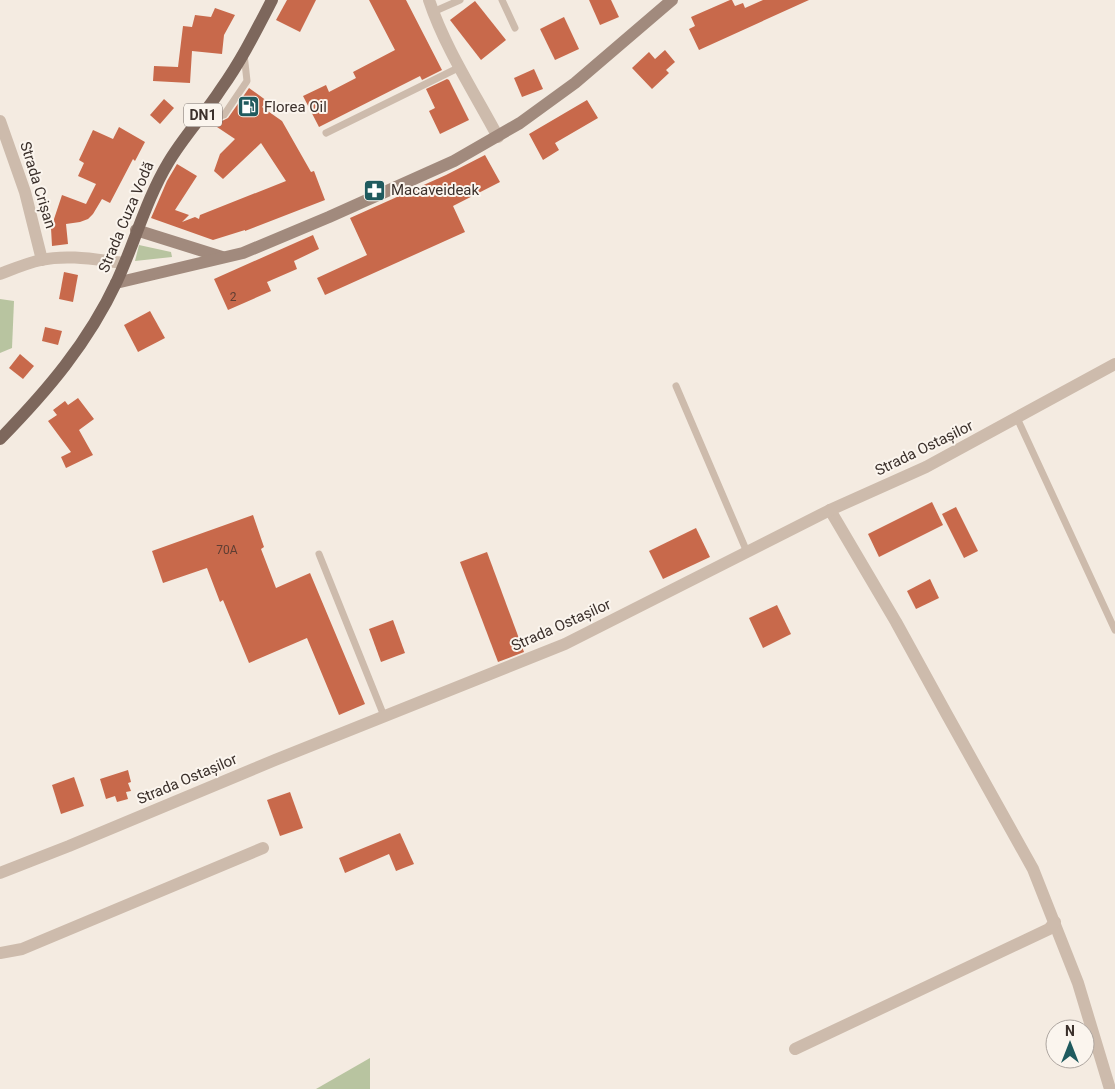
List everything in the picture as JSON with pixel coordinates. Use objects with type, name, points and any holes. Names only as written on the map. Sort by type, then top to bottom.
[{"type":"main road","name":"Strada Cuza Vodă","points":[[0,439],[49,387],[78,349],[116,283],[153,188],[165,168],[221,90],[244,53],[272,0]]},
{"type":"main road","points":[[116,283],[251,250],[454,161],[520,123],[575,83],[672,0]]},
{"type":"main road","points":[[136,230],[222,257]]},
{"type":"street","points":[[431,6],[460,67],[498,137]]},
{"type":"street","name":"Strada Crișan","points":[[0,121],[25,192],[42,260]]},
{"type":"street","points":[[0,274],[42,260],[64,257],[124,263]]},
{"type":"street","name":"Strada Ostașilor","points":[[0,873],[565,644],[830,510],[926,467],[1115,364]]},
{"type":"street","points":[[830,510],[896,622],[1033,869],[1078,983],[1110,1089]]},
{"type":"street","points":[[0,953],[22,949],[263,848]]},
{"type":"street","points":[[795,1049],[1048,929],[1055,922]]},
{"type":"lane","points":[[431,6],[460,0]]},
{"type":"lane","points":[[502,0],[515,28]]},
{"type":"lane","points":[[197,123],[224,115],[247,81],[244,53]]},
{"type":"lane","points":[[326,133],[460,67]]},
{"type":"lane","points":[[676,386],[747,552]]},
{"type":"lane","points":[[1017,418],[1115,630]]},
{"type":"lane","points":[[319,554],[384,716]]},
{"type":"green space","points":[[139,245],[171,252],[172,257],[135,261]]},
{"type":"green space","points":[[0,299],[14,301],[12,348],[0,353]]},
{"type":"green space","points":[[370,1058],[370,1089],[316,1089]]},
{"type":"building","points":[[287,0],[316,0],[300,32],[276,20]]},
{"type":"building","points":[[369,0],[406,0],[442,70],[422,80],[420,76],[319,127],[303,96],[326,85],[329,92],[356,78],[353,72],[395,50]]},
{"type":"building","points":[[589,0],[611,0],[619,17],[600,25]]},
{"type":"building","points":[[732,0],[735,6],[743,3],[745,8],[763,0],[809,0],[699,50],[689,29],[695,26],[691,17]]},
{"type":"building","points":[[475,1],[506,40],[481,60],[450,20]]},
{"type":"building","points":[[215,8],[235,15],[224,35],[222,54],[192,51],[190,83],[153,81],[154,66],[178,67],[183,26],[192,27],[195,15],[211,17]]},
{"type":"building","points":[[564,17],[579,49],[555,60],[540,29]]},
{"type":"building","points":[[665,50],[675,62],[666,70],[669,73],[652,89],[632,68],[649,52],[655,59]]},
{"type":"building","points":[[534,69],[543,89],[522,97],[514,78]]},
{"type":"building","points":[[447,79],[469,120],[440,134],[429,111],[435,108],[426,89]]},
{"type":"building","points":[[249,88],[267,101],[262,107],[282,121],[311,172],[314,171],[325,200],[245,231],[213,240],[151,218],[167,181],[177,164],[197,176],[175,210],[189,215],[182,222],[195,217],[199,219],[200,215],[286,181],[261,143],[223,179],[214,171],[220,154],[235,139],[217,127],[228,118]]},
{"type":"building","points":[[164,99],[174,108],[160,124],[150,115]]},
{"type":"building","points":[[587,100],[598,118],[555,143],[559,150],[543,160],[529,134]]},
{"type":"building","points":[[119,127],[145,142],[135,161],[133,159],[110,203],[102,199],[88,219],[66,224],[68,244],[52,246],[51,228],[62,195],[86,204],[96,184],[78,176],[84,163],[79,160],[93,130],[113,139]]},
{"type":"building","points":[[485,155],[500,182],[453,206],[465,232],[325,295],[317,278],[367,255],[350,218],[446,175]]},
{"type":"building","points":[[313,235],[319,249],[294,261],[297,269],[267,282],[271,291],[228,310],[214,279]]},
{"type":"building","points":[[64,272],[78,275],[73,302],[59,299]]},
{"type":"building","points":[[150,311],[165,338],[138,352],[124,325]]},
{"type":"building","points":[[45,327],[62,331],[58,345],[42,341]]},
{"type":"building","points":[[20,354],[34,366],[23,379],[9,368]]},
{"type":"building","points":[[78,398],[94,419],[79,430],[93,455],[66,468],[61,457],[71,452],[48,421],[57,415],[53,410],[65,401],[68,405]]},
{"type":"building","points":[[932,502],[943,525],[879,557],[868,534]]},
{"type":"building","points":[[956,507],[978,551],[964,558],[942,514]]},
{"type":"building","points":[[253,515],[264,547],[261,549],[276,588],[310,573],[365,704],[339,715],[307,638],[249,663],[223,600],[220,602],[207,568],[163,583],[152,551]]},
{"type":"building","points":[[696,528],[710,557],[663,579],[649,551]]},
{"type":"building","points":[[487,552],[524,652],[498,662],[460,562]]},
{"type":"building","points":[[930,579],[939,598],[916,609],[907,591]]},
{"type":"building","points":[[777,605],[791,634],[763,648],[749,618]]},
{"type":"building","points":[[393,620],[405,653],[381,662],[369,629]]},
{"type":"building","points":[[128,770],[131,782],[128,783],[131,791],[126,792],[128,799],[117,802],[115,796],[106,799],[100,779]]},
{"type":"building","points":[[74,777],[84,806],[61,814],[52,785]]},
{"type":"building","points":[[290,792],[303,828],[280,836],[267,800]]},
{"type":"building","points":[[400,833],[414,864],[396,871],[389,854],[345,873],[339,858]]},
{"type":"place","name":"Florea Oil","points":[[248,107]]},
{"type":"place","name":"Macaveideak","points":[[375,190]]}]
